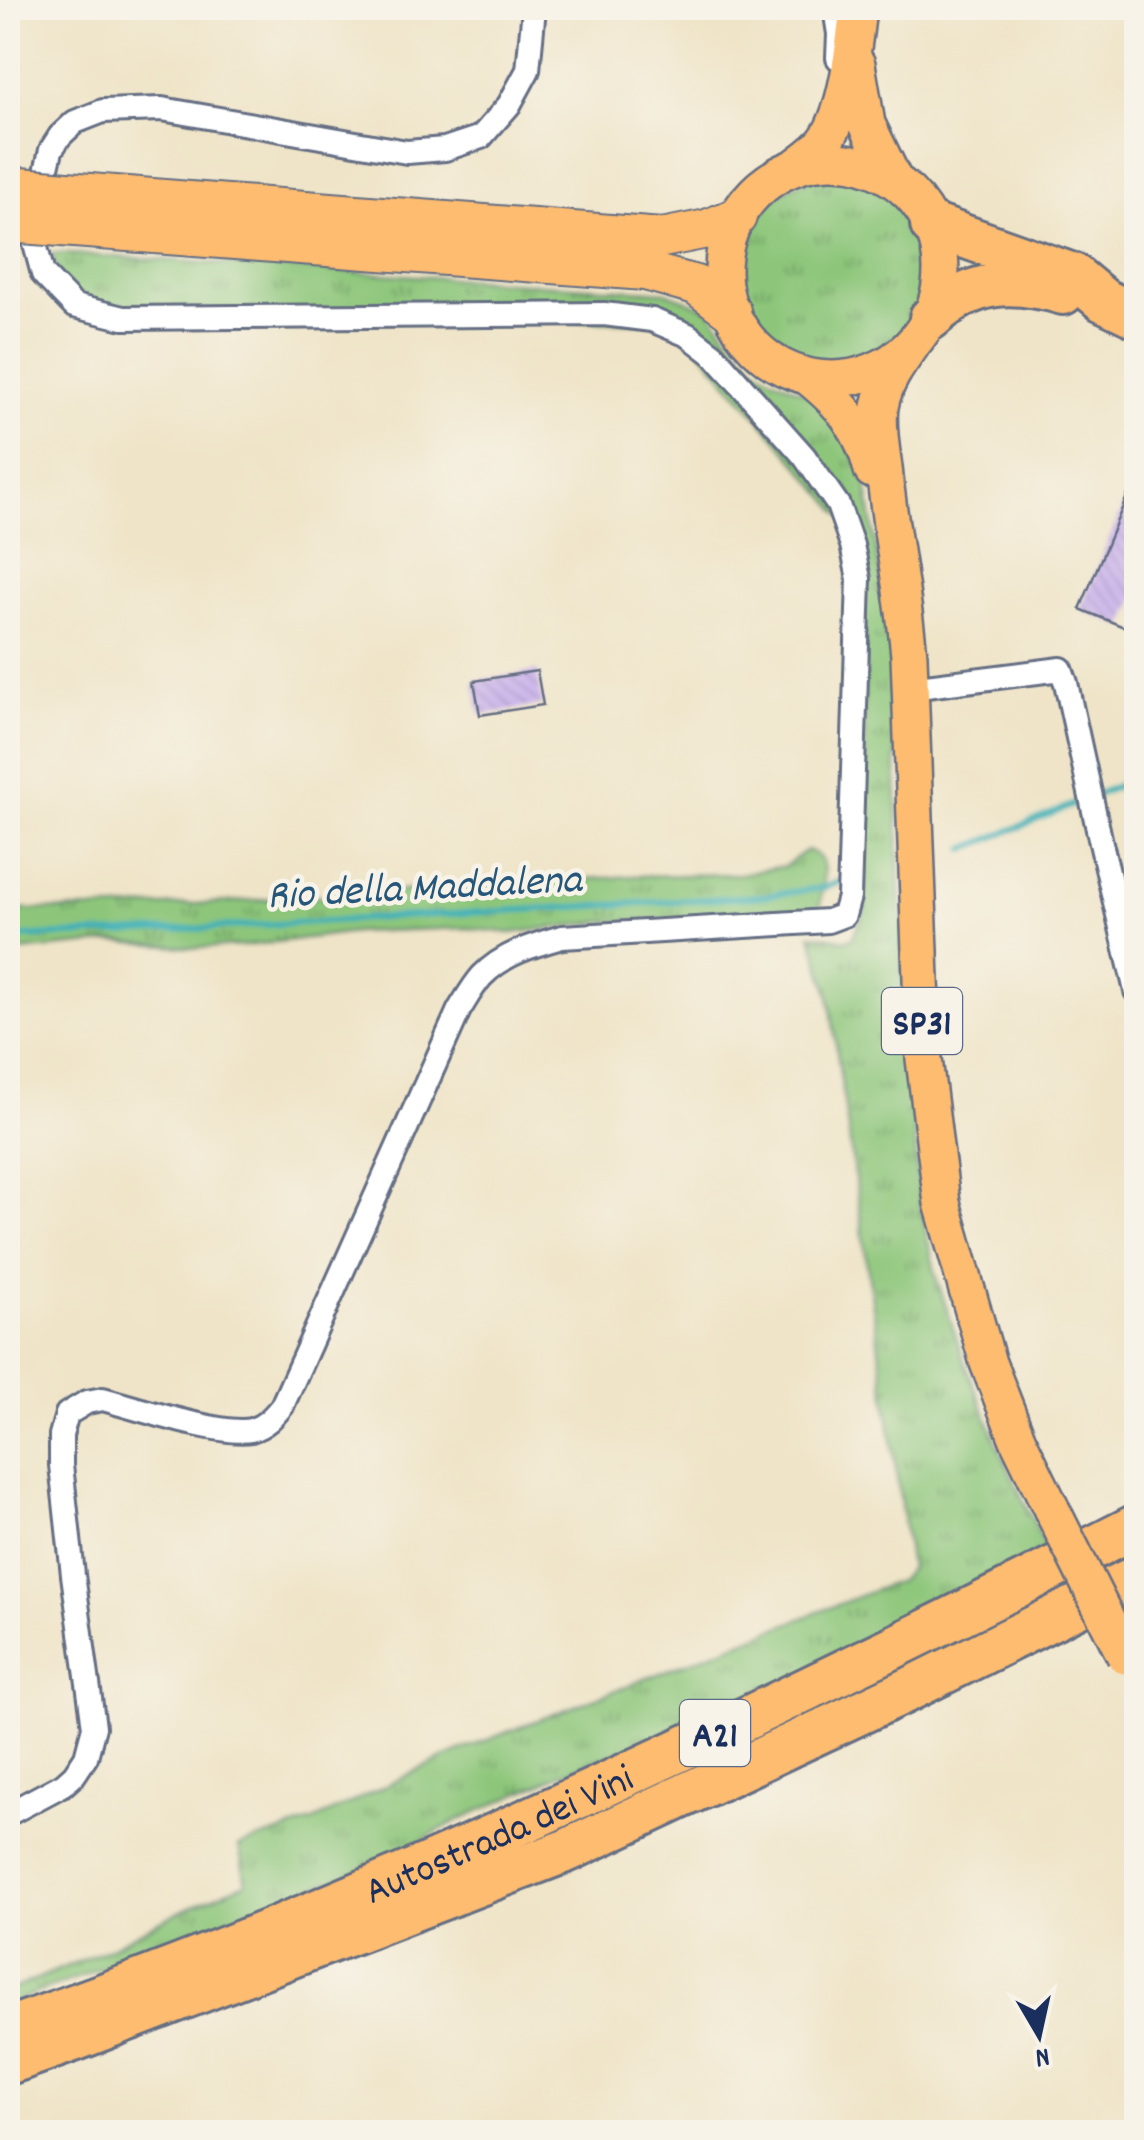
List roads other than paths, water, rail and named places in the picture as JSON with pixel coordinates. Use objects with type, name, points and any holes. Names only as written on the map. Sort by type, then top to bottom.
[{"type":"highway","points":[[8,186],[101,212],[645,271],[696,285],[731,311]]},
{"type":"highway","points":[[8,223],[101,212],[662,238],[707,229],[737,216]]},
{"type":"highway","points":[[932,225],[1073,275],[1120,308]]},
{"type":"highway","points":[[921,331],[950,300],[997,283],[1021,283],[1120,308]]},
{"type":"highway","name":"Autostrada dei Vini","points":[[8,2062],[76,2039],[295,1939],[564,1805],[964,1615],[1136,1526]]},
{"type":"highway","name":"Autostrada dei Vini","points":[[8,2029],[568,1850],[906,1691],[1136,1577]]},
{"type":"main road","name":"SP31","points":[[796,168],[825,141],[834,124],[854,48],[858,8]]},
{"type":"main road","name":"SP31","points":[[854,48],[867,124],[894,180]]},
{"type":"main road","name":"SP31","points":[[921,331],[881,368],[852,377],[807,376],[772,361],[752,344],[726,298],[723,265],[731,229],[745,204],[768,182],[796,168],[829,161],[863,166],[894,180],[910,193],[932,225],[940,248],[939,296],[921,331],[894,368],[880,403],[880,437],[888,513],[906,616],[924,1059],[942,1203],[988,1363],[1018,1440],[1131,1668]]},
{"type":"main road","name":"SP31","points":[[807,376],[854,424],[888,513]]},
{"type":"street","points":[[8,1814],[74,1775],[86,1757],[94,1727],[61,1465],[61,1435],[67,1414],[103,1399],[231,1432],[254,1429],[268,1422],[282,1406],[459,1010],[481,977],[504,958],[531,945],[562,937],[828,921],[844,915],[848,897],[859,579],[852,545],[838,504],[804,456],[714,355],[688,336],[652,320],[604,314],[123,318],[74,306],[44,274],[32,234],[51,150],[75,122],[103,112],[162,109],[406,152],[445,149],[480,136],[510,105],[528,70],[534,8]]},
{"type":"street","points":[[834,8],[838,34],[834,124]]},
{"type":"street","points":[[910,688],[1061,669],[1136,991]]},
{"type":"waterway","name":"Rio della Maddalena","points":[[1096,795],[1136,778]]},
{"type":"waterway","name":"Rio della Maddalena","points":[[965,849],[1085,800]]},
{"type":"waterway","name":"Rio della Maddalena","points":[[8,937],[763,896],[823,888],[842,881]]}]
